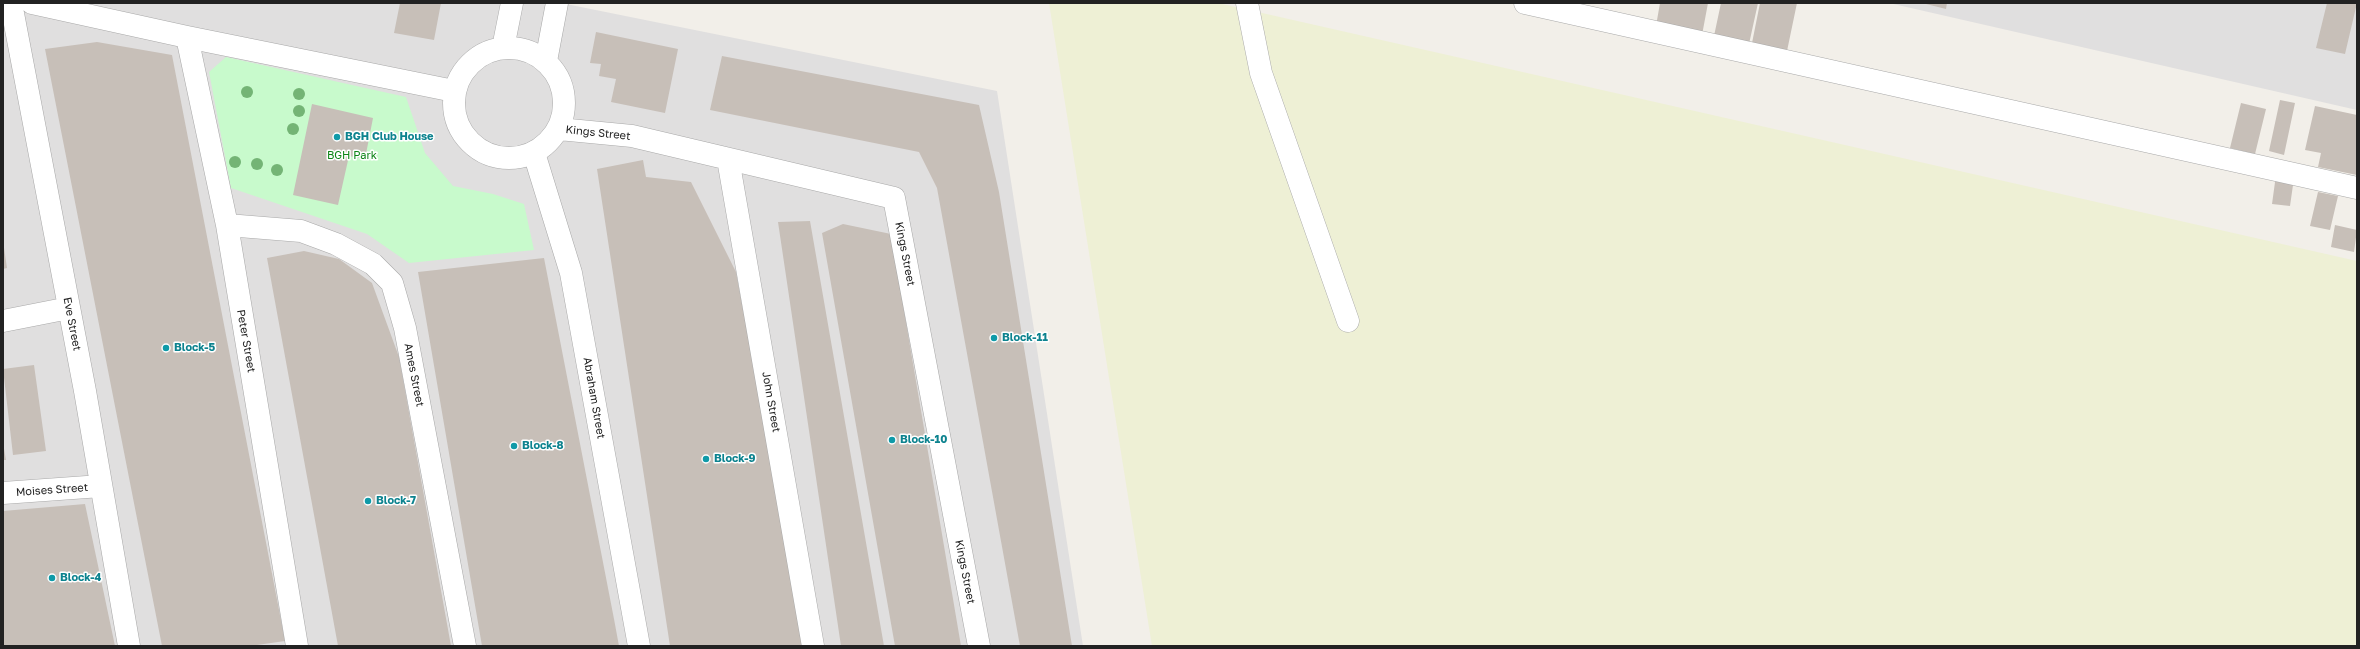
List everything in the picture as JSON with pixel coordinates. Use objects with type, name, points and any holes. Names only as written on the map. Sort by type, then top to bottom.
[{"type":"street","name":"Eve Street","points":[[11,3],[69,308],[129,646]]},
{"type":"street","points":[[32,3],[187,37],[454,91]]},
{"type":"street","points":[[503,48],[512,3]]},
{"type":"street","points":[[546,61],[557,3]]},
{"type":"street","points":[[1246,3],[1261,73],[1348,321]]},
{"type":"street","points":[[1525,3],[2357,188]]},
{"type":"street","name":"Peter Street","points":[[187,37],[227,225],[297,646]]},
{"type":"street","points":[[503,48],[518,48],[533,52],[546,61],[558,76],[564,92],[565,111],[559,129],[549,143],[534,153],[517,158],[499,158],[482,152],[468,141],[458,126],[453,109],[454,91],[460,75],[472,61],[486,52],[503,48]]},
{"type":"street","name":"Kings Street","points":[[559,129],[632,136],[894,198],[980,646]]},
{"type":"street","name":"Abraham Street","points":[[534,153],[571,273],[639,646]]},
{"type":"street","name":"John Street","points":[[728,159],[813,646]]},
{"type":"street","name":"Ames Street","points":[[227,225],[301,231],[336,244],[373,264],[392,283],[405,328],[465,646]]},
{"type":"street","points":[[3,321],[69,308]]},
{"type":"street","name":"Moises Street","points":[[3,493],[101,486]]},
{"type":"shaded area","points":[[3,3],[561,3],[997,91],[1083,646],[3,646]]},
{"type":"shaded area","points":[[1889,3],[2357,3],[2357,110]]},
{"type":"green space","points":[[1049,3],[1218,3],[2357,261],[2357,646],[1152,646]]},
{"type":"green space","name":"BGH Park","points":[[226,57],[406,97],[425,153],[453,186],[493,194],[524,204],[534,250],[409,263],[367,234],[231,188],[209,72]]},
{"type":"building","points":[[400,3],[441,3],[434,40],[394,33]]},
{"type":"building","points":[[1660,3],[1708,3],[1702,35],[1656,26]]},
{"type":"building","points":[[1721,3],[1758,3],[1749,44],[1714,36]]},
{"type":"building","points":[[1760,3],[1797,3],[1787,51],[1752,43]]},
{"type":"building","points":[[1922,3],[1947,3],[1946,9]]},
{"type":"building","points":[[2327,3],[2357,3],[2345,54],[2316,48]]},
{"type":"building","points":[[596,32],[678,49],[665,113],[611,102],[616,79],[599,76],[601,64],[590,63]]},
{"type":"building","name":"Block-5","points":[[97,42],[172,55],[285,641],[250,646],[162,646],[45,49]]},
{"type":"building","name":"Block-11","points":[[722,56],[979,105],[999,192],[1072,646],[1020,646],[937,188],[919,152],[710,110]]},
{"type":"building","points":[[2280,100],[2295,103],[2284,155],[2269,151]]},
{"type":"building","points":[[2241,103],[2266,109],[2255,154],[2230,148]]},
{"type":"building","name":"BGH Club House","points":[[312,104],[373,118],[365,159],[349,156],[338,205],[293,195]]},
{"type":"building","points":[[2315,106],[2357,115],[2357,175],[2318,167],[2321,153],[2305,150]]},
{"type":"building","name":"Block-9","points":[[643,160],[646,177],[691,182],[736,272],[806,646],[670,646],[597,169]]},
{"type":"building","points":[[2276,175],[2294,178],[2290,206],[2272,204]]},
{"type":"building","points":[[2318,192],[2338,196],[2330,230],[2310,226]]},
{"type":"building","points":[[810,221],[884,646],[841,646],[778,222]]},
{"type":"building","name":"Block-10","points":[[843,224],[891,234],[961,646],[895,646],[822,233]]},
{"type":"building","points":[[2335,225],[2357,230],[2354,252],[2331,247]]},
{"type":"building","points":[[3,241],[7,268],[3,269]]},
{"type":"building","name":"Block-7","points":[[304,251],[339,259],[372,283],[399,357],[451,646],[338,646],[267,258]]},
{"type":"building","name":"Block-8","points":[[544,258],[619,646],[482,646],[418,272]]},
{"type":"building","points":[[34,365],[46,451],[13,455],[3,369]]},
{"type":"building","points":[[3,443],[6,460],[3,460]]},
{"type":"building","name":"Block-4","points":[[85,504],[115,646],[3,646],[3,511]]},
{"type":"place","name":"BGH Club House","points":[[337,137]]},
{"type":"place","name":"Block-11","points":[[994,338]]},
{"type":"place","name":"Block-5","points":[[166,348]]},
{"type":"place","name":"Block-10","points":[[892,440]]},
{"type":"place","name":"Block-8","points":[[514,446]]},
{"type":"place","name":"Block-9","points":[[706,459]]},
{"type":"place","name":"Block-7","points":[[368,501]]},
{"type":"place","name":"Block-4","points":[[52,578]]}]
